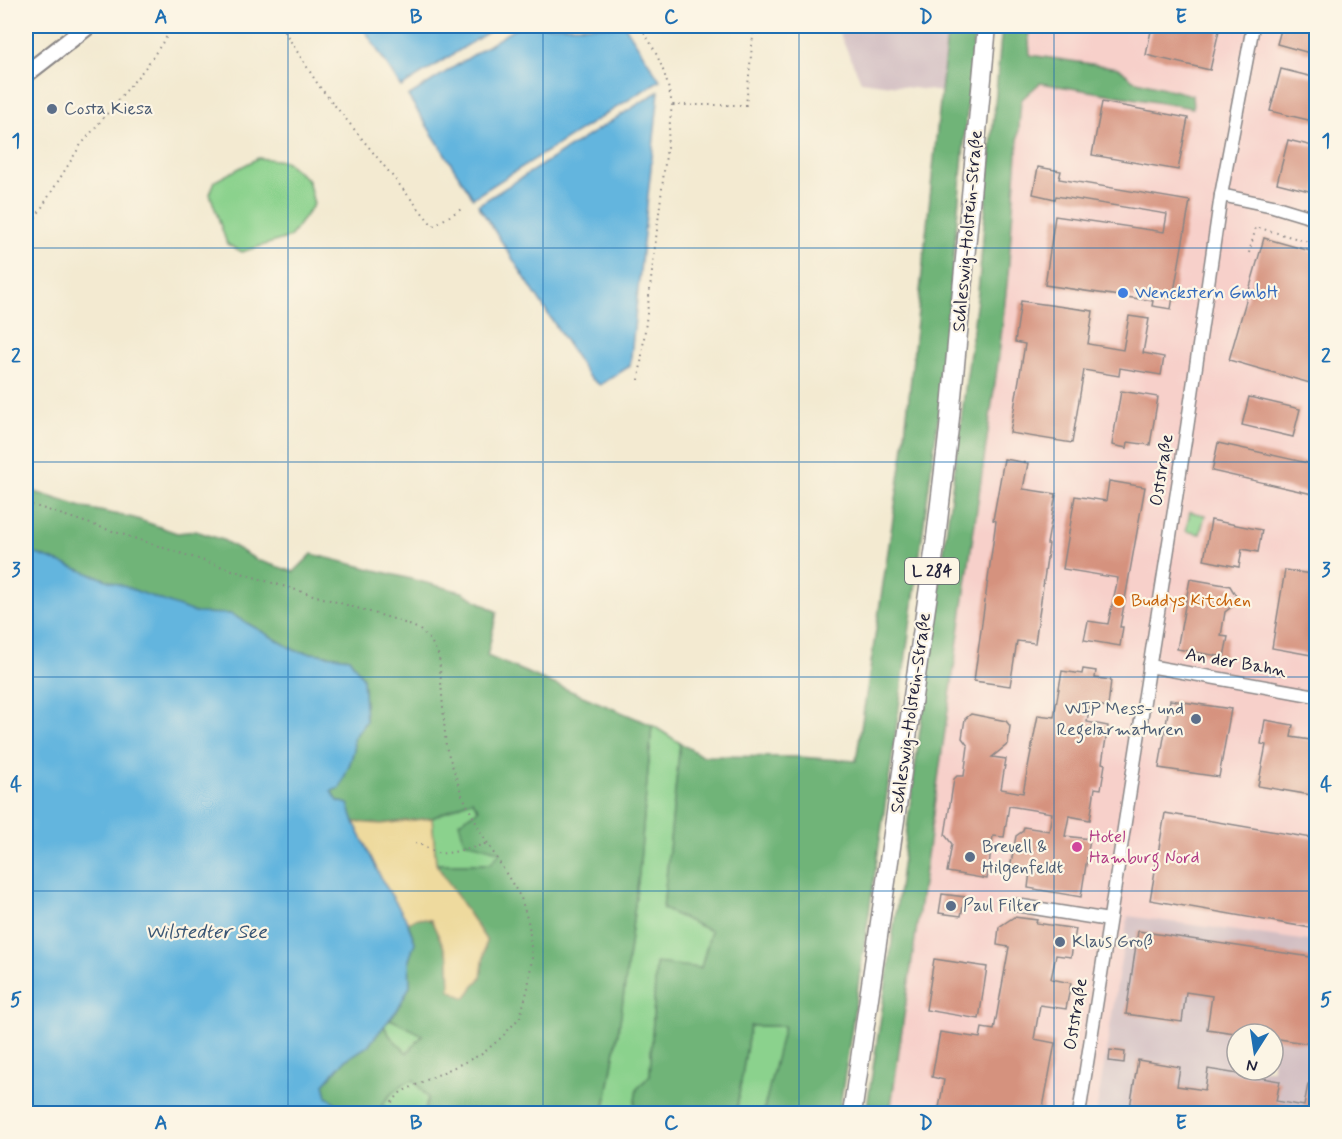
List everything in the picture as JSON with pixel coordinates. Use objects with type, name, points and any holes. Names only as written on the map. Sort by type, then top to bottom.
[{"type":"main road","name":"Schleswig-Holstein-Straße","points":[[852,1113],[935,546],[952,406],[987,26]]},
{"type":"street","points":[[26,74],[88,26]]},
{"type":"street","name":"Oststraße","points":[[1078,1113],[1221,195],[1253,26]]},
{"type":"street","points":[[1221,195],[1273,206],[1317,219]]},
{"type":"street","name":"An der Bahn","points":[[1149,666],[1317,696]]},
{"type":"street","points":[[1016,905],[1109,920]]},
{"type":"path","points":[[26,38],[42,26]]},
{"type":"path","points":[[26,233],[80,146],[145,68],[174,26]]},
{"type":"path","points":[[281,26],[319,86],[434,226],[463,208]]},
{"type":"path","points":[[639,380],[672,105],[668,80],[654,45],[640,26]]},
{"type":"path","points":[[672,105],[746,105],[754,26]]},
{"type":"path","points":[[1249,253],[1256,227],[1317,244]]},
{"type":"path","points":[[26,503],[266,581],[379,614],[419,629],[431,641],[439,656],[446,747],[462,795],[521,898],[529,925],[532,958],[528,988],[520,1017],[502,1037],[482,1054],[401,1092],[385,1110],[385,1113]]},
{"type":"path","points":[[415,843],[425,845],[439,853],[464,850],[488,843]]},
{"type":"shaded area","points":[[836,26],[948,26],[942,92],[861,81]]},
{"type":"shaded area","points":[[1026,26],[1316,26],[1316,1113],[890,1114],[1004,314]]},
{"type":"shaded area","points":[[1128,916],[1316,942],[1316,1113],[1096,1114]]},
{"type":"green space","points":[[948,26],[975,26],[939,412],[892,759],[839,1113],[763,1113],[784,1026],[750,1026],[736,1113],[633,1113],[637,1089],[650,1075],[656,963],[701,968],[711,931],[663,909],[680,743],[702,756],[799,757],[856,761],[903,453]]},
{"type":"green space","points":[[1002,26],[1028,26],[1030,55],[1119,68],[1133,80],[1192,95],[1193,108],[1040,83],[1021,100],[1008,275],[999,355],[890,1113],[866,1113],[889,964],[978,292]]},
{"type":"green space","points":[[258,158],[285,161],[308,180],[314,204],[290,237],[242,252],[227,244],[210,194],[215,181]]},
{"type":"green space","points":[[26,489],[85,508],[134,518],[177,533],[196,531],[223,540],[257,560],[294,572],[312,554],[462,592],[497,612],[487,656],[652,725],[639,873],[621,1015],[604,1113],[424,1113],[428,1098],[414,1080],[393,1092],[384,1102],[379,1113],[343,1113],[343,1108],[327,1097],[324,1084],[345,1060],[368,1046],[384,1026],[390,1036],[407,1053],[423,1035],[390,1019],[410,986],[409,960],[415,942],[408,923],[417,918],[431,920],[449,958],[450,990],[465,998],[481,977],[486,940],[436,864],[490,864],[501,852],[464,841],[459,822],[479,809],[472,800],[432,818],[381,824],[354,822],[348,804],[338,801],[331,791],[340,787],[354,750],[353,739],[366,721],[363,678],[349,658],[296,651],[231,614],[196,614],[26,550]]},
{"type":"green space","points":[[1190,512],[1205,515],[1200,534],[1186,531]]},
{"type":"green space","points":[[652,725],[680,743],[663,908],[711,931],[701,968],[656,964],[650,1075],[637,1089],[633,1113],[604,1114],[621,1015],[639,873]]},
{"type":"green space","points":[[472,800],[501,852],[490,864],[436,864],[432,818]]},
{"type":"green space","points":[[390,1019],[424,1034],[407,1053],[390,1036],[384,1026]]},
{"type":"green space","points":[[750,1026],[785,1026],[763,1113],[736,1114]]},
{"type":"green space","points":[[414,1080],[428,1098],[424,1113],[379,1114],[384,1102],[393,1092]]},
{"type":"sand","points":[[432,818],[436,864],[486,940],[481,977],[465,998],[450,990],[449,958],[431,920],[417,918],[408,923],[383,882],[354,822],[381,824]]},
{"type":"water","points":[[362,26],[498,26],[401,87]]},
{"type":"water","points":[[519,26],[625,26],[660,80],[473,198],[408,96]]},
{"type":"water","points":[[659,91],[630,366],[600,385],[588,376],[478,205]]},
{"type":"water","name":"Wilstedter See","points":[[26,550],[196,613],[231,614],[296,651],[349,658],[363,678],[366,721],[353,739],[354,750],[340,788],[331,791],[338,801],[348,804],[354,822],[383,882],[405,917],[415,942],[409,960],[410,986],[397,1010],[368,1046],[345,1060],[324,1084],[327,1097],[343,1108],[343,1113],[26,1113]]},
{"type":"building","points":[[1152,26],[1220,26],[1210,70],[1146,55]]},
{"type":"building","points":[[1282,26],[1317,26],[1317,55],[1277,44]]},
{"type":"building","points":[[1281,69],[1317,78],[1317,122],[1270,111]]},
{"type":"building","points":[[1102,102],[1188,118],[1178,170],[1092,155]]},
{"type":"building","points":[[1288,140],[1317,147],[1317,193],[1277,183]]},
{"type":"building","points":[[1038,167],[1061,171],[1059,179],[1190,201],[1171,309],[1152,306],[1153,301],[1045,285],[1055,216],[1164,232],[1167,214],[1033,194]]},
{"type":"building","points":[[1264,238],[1317,253],[1317,385],[1229,360]]},
{"type":"building","points":[[1021,301],[1093,311],[1088,344],[1123,350],[1129,316],[1149,319],[1143,353],[1164,357],[1161,375],[1120,368],[1119,376],[1084,370],[1072,443],[1010,433],[1025,344],[1015,342]]},
{"type":"building","points":[[1121,391],[1158,397],[1150,445],[1128,442],[1127,448],[1112,445]]},
{"type":"building","points":[[1249,397],[1300,409],[1293,437],[1242,425]]},
{"type":"building","points":[[1218,443],[1317,465],[1317,495],[1212,471]]},
{"type":"building","points":[[1004,459],[1028,463],[1023,489],[1056,494],[1047,544],[1049,544],[1035,643],[1017,641],[1010,686],[974,681],[996,521],[993,520]]},
{"type":"building","points":[[1109,481],[1145,487],[1120,627],[1123,627],[1120,646],[1084,640],[1088,621],[1108,624],[1118,578],[1063,569],[1075,496],[1106,501]]},
{"type":"building","points":[[1211,520],[1262,530],[1258,552],[1242,549],[1239,567],[1204,560]]},
{"type":"building","points":[[1285,570],[1317,575],[1317,656],[1272,648]]},
{"type":"building","points":[[1190,579],[1230,586],[1239,601],[1225,612],[1221,636],[1228,637],[1224,657],[1177,649]]},
{"type":"building","points":[[1083,669],[1096,671],[1095,678],[1111,680],[1108,707],[1090,704],[1087,722],[1108,726],[1102,763],[1105,764],[1101,789],[1095,788],[1090,820],[1069,816],[1065,836],[1090,839],[1081,897],[1028,888],[1030,871],[1010,868],[1016,836],[1023,831],[1024,827],[1049,831],[1052,813],[1009,806],[1004,837],[993,836],[987,879],[947,872],[952,844],[945,835],[954,779],[957,776],[964,776],[968,746],[962,738],[965,719],[971,714],[1006,721],[1010,726],[1008,744],[992,757],[1006,759],[1001,789],[1023,793],[1038,715],[1054,717],[1062,671],[1082,674]]},
{"type":"building","points":[[1170,700],[1231,709],[1219,777],[1159,768]]},
{"type":"building","points":[[1265,720],[1293,725],[1291,737],[1317,741],[1317,796],[1258,786],[1266,745],[1261,744]]},
{"type":"building","points":[[1165,813],[1317,839],[1317,929],[1150,900]]},
{"type":"building","points":[[942,894],[965,897],[961,916],[939,913]]},
{"type":"building","points":[[1014,917],[1076,929],[1071,957],[1056,955],[1051,979],[1071,983],[1066,1009],[1040,1005],[1034,1039],[1055,1043],[1042,1113],[972,1113],[939,1108],[944,1080],[932,1077],[940,1032],[980,1038],[982,1028],[994,1030],[1009,947],[997,945],[999,927]]},
{"type":"building","points":[[1138,931],[1317,958],[1317,1014],[1311,1044],[1285,1040],[1285,1022],[1225,1022],[1225,1032],[1207,1029],[1212,996],[1186,992],[1182,1022],[1126,1014]]},
{"type":"building","points":[[934,959],[987,967],[979,1019],[926,1010]]},
{"type":"building","points":[[1110,1050],[1125,1052],[1124,1063],[1109,1061]]},
{"type":"building","points":[[1138,1060],[1180,1067],[1177,1086],[1205,1090],[1208,1069],[1225,1072],[1225,1082],[1280,1082],[1276,1101],[1304,1106],[1308,1084],[1317,1085],[1317,1113],[1129,1113]]},
{"type":"place","name":"Costa Kiesa","points":[[52,109]]},
{"type":"place","name":"Wenckstern GmbH","points":[[1123,293]]},
{"type":"place","name":"Buddys Kitchen","points":[[1119,601]]},
{"type":"place","name":"WIP Mess- und Regelarmaturen","points":[[1196,719]]},
{"type":"place","name":"Hotel Hamburg Nord","points":[[1077,847]]},
{"type":"place","name":"Breuell & Hilgenfeldt","points":[[970,857]]},
{"type":"place","name":"Paul Filter","points":[[951,906]]},
{"type":"place","name":"Klaus Groß","points":[[1060,942]]}]
